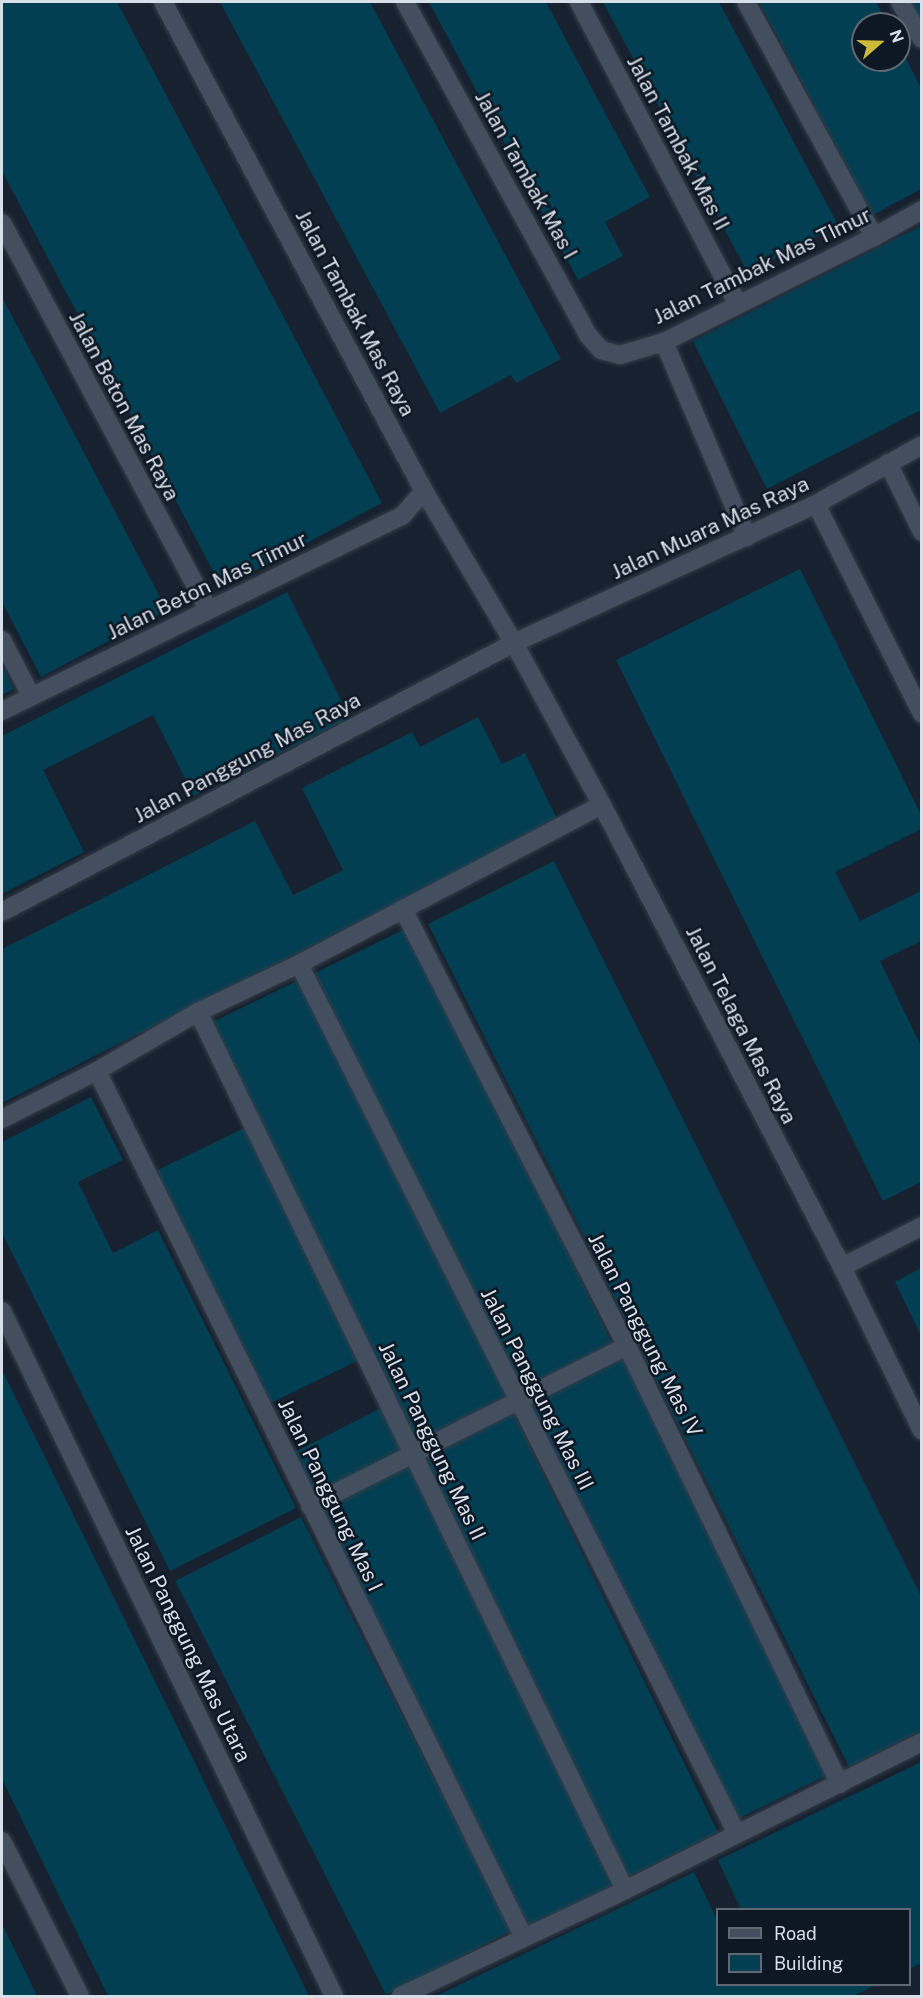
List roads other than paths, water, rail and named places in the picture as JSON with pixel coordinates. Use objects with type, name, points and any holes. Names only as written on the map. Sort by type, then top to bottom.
[{"type":"street","name":"Jalan Tambak Mas Raya","points":[[163,2],[424,491],[514,643]]},
{"type":"street","name":"Jalan Tambak Mas I","points":[[405,2],[588,335],[602,350],[620,355]]},
{"type":"street","name":"Jalan Tambak Mas II","points":[[579,2],[738,305]]},
{"type":"street","points":[[746,2],[874,237]]},
{"type":"street","points":[[900,2],[921,39]]},
{"type":"street","name":"Jalan Tambak Mas TImur","points":[[620,355],[664,342],[874,237],[921,210]]},
{"type":"street","name":"Jalan Beton Mas Raya","points":[[2,223],[208,609]]},
{"type":"street","points":[[664,342],[747,537]]},
{"type":"street","name":"Jalan Muara Mas Raya","points":[[514,643],[816,504],[921,445]]},
{"type":"street","points":[[888,463],[921,532]]},
{"type":"street","name":"Jalan Beton Mas Timur","points":[[2,711],[402,516],[424,491]]},
{"type":"street","points":[[816,504],[921,714]]},
{"type":"street","points":[[2,640],[31,696]]},
{"type":"street","name":"Jalan Telaga Mas Raya","points":[[514,643],[602,805],[842,1267],[921,1431]]},
{"type":"street","name":"Jalan Panggung Mas Raya","points":[[2,912],[514,643]]},
{"type":"street","points":[[2,1119],[97,1071],[198,1012],[299,964],[602,805]]},
{"type":"street","name":"Jalan Panggung Mas IV","points":[[403,909],[627,1346],[840,1784]]},
{"type":"street","name":"Jalan Panggung Mas III","points":[[299,964],[737,1834]]},
{"type":"street","name":"Jalan Panggung Mas II","points":[[198,1012],[625,1890]]},
{"type":"street","name":"Jalan Panggung Mas I","points":[[97,1071],[524,1938]]},
{"type":"street","points":[[842,1267],[921,1226]]},
{"type":"street","name":"Jalan Panggung Mas Utara","points":[[2,1311],[334,1996]]},
{"type":"street","points":[[310,1506],[627,1346]]},
{"type":"street","points":[[401,1996],[625,1890],[921,1742]]},
{"type":"street","points":[[2,1841],[80,1996]]}]
